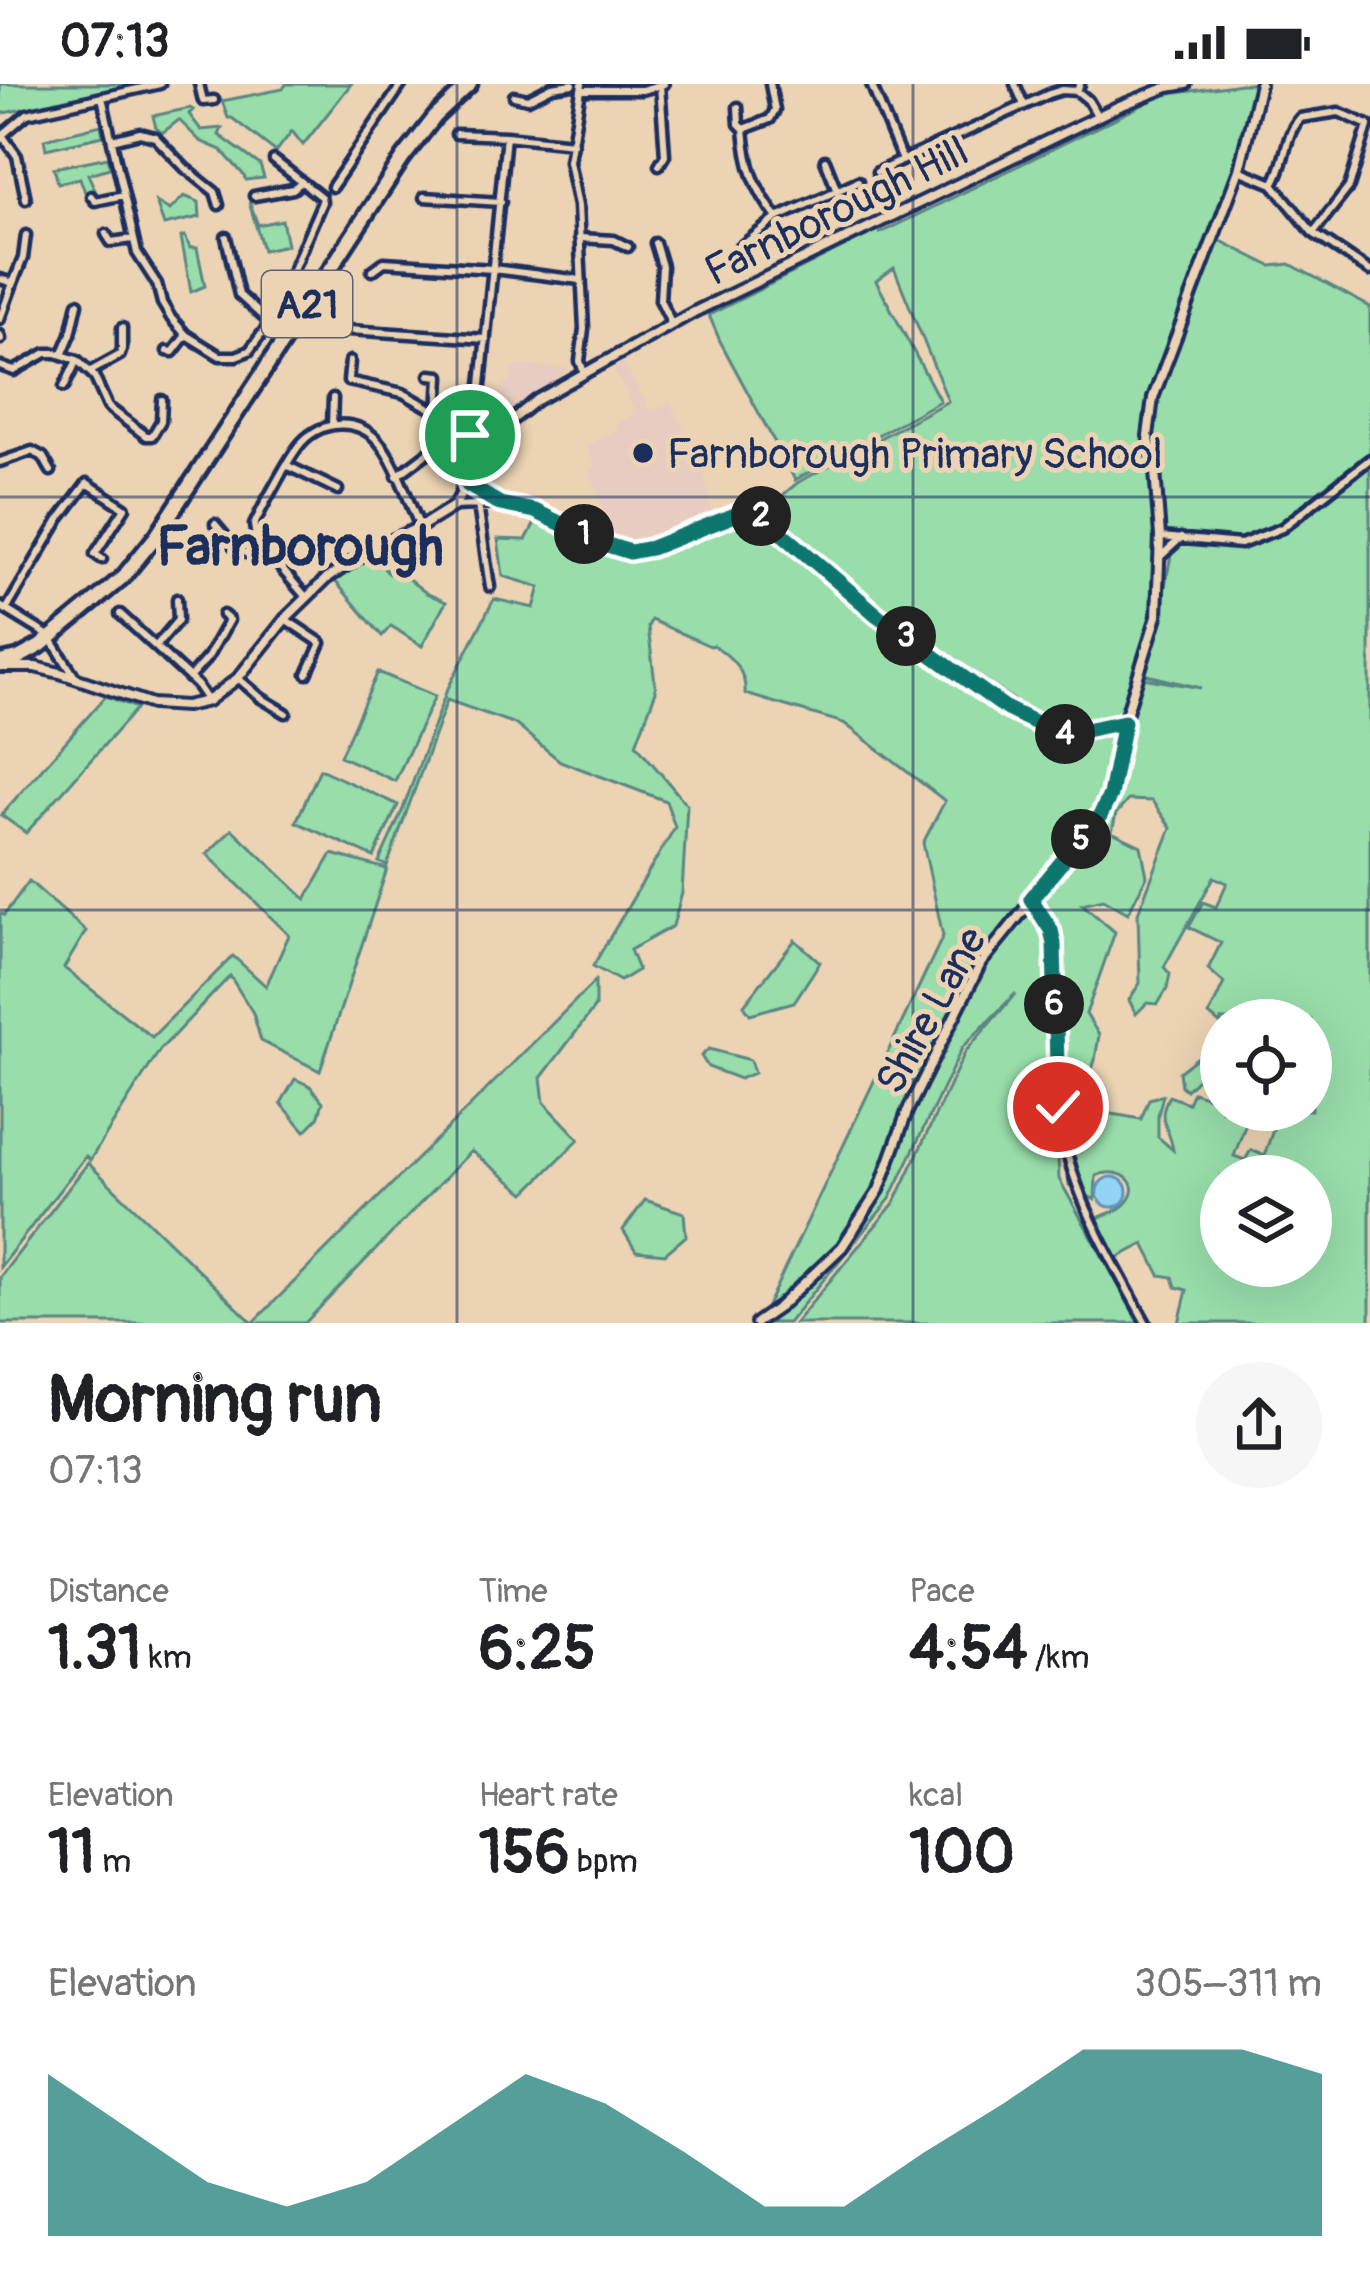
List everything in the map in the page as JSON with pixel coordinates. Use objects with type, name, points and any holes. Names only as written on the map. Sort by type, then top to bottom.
[{"type":"highway","name":"A21","points":[[7,660],[40,646],[117,583],[150,544],[403,158],[435,117],[470,84]]},
{"type":"main road","name":"Farnborough Hill","points":[[454,506],[486,450],[521,411],[584,373],[672,324],[1161,86],[1186,84]]},
{"type":"main road","name":"Shire Lane","points":[[756,1323],[842,1247],[878,1190],[908,1112],[981,964],[1100,816],[1110,795],[1124,722],[1154,632],[1159,598],[1160,536],[1148,436],[1153,398],[1239,170],[1260,84]]},
{"type":"main road","points":[[7,660],[152,704],[186,706],[208,701],[238,678],[285,619],[326,579],[454,506]]},
{"type":"main road","points":[[7,660],[34,667]]},
{"type":"street","points":[[26,199],[17,156],[1,136],[27,114],[160,84]]},
{"type":"street","points":[[199,84],[203,101],[214,100]]},
{"type":"street","points":[[332,187],[402,84]]},
{"type":"street","points":[[744,129],[770,119],[775,110],[770,84]]},
{"type":"street","points":[[872,84],[902,160]]},
{"type":"street","points":[[1015,84],[1024,105]]},
{"type":"street","points":[[514,96],[528,100],[553,87],[642,90],[662,85],[665,155],[659,165]]},
{"type":"street","points":[[578,86],[569,172],[578,206],[584,373]]},
{"type":"street","points":[[878,172],[1059,90],[1078,88],[1097,117]]},
{"type":"street","points":[[102,98],[137,253],[157,284],[164,310],[186,335],[228,357],[249,351],[270,323],[322,202],[274,160]]},
{"type":"street","points":[[738,107],[757,190],[777,218]]},
{"type":"street","points":[[1273,184],[1292,127],[1300,118],[1339,112],[1369,124],[1348,187],[1313,233]]},
{"type":"street","points":[[112,140],[140,133],[155,137],[215,192],[219,205]]},
{"type":"street","points":[[456,134],[573,143]]},
{"type":"street","points":[[486,450],[471,431],[481,395],[506,136]]},
{"type":"street","points":[[825,160],[837,190]]},
{"type":"street","points":[[1239,170],[1273,184],[1313,233],[1370,271]]},
{"type":"street","points":[[254,196],[293,189],[302,181]]},
{"type":"street","points":[[739,248],[777,218],[858,181]]},
{"type":"street","points":[[91,196],[95,201],[124,195]]},
{"type":"street","points":[[424,197],[501,202]]},
{"type":"street","points":[[106,234],[111,242],[133,239]]},
{"type":"street","points":[[0,319],[23,258],[26,235]]},
{"type":"street","points":[[226,237],[239,295],[270,323]]},
{"type":"street","points":[[579,238],[614,240],[628,247]]},
{"type":"street","points":[[655,243],[662,266],[660,300],[672,324]]},
{"type":"street","points":[[373,272],[384,262],[580,280]]},
{"type":"street","points":[[0,279],[13,283]]},
{"type":"street","points":[[62,355],[78,303]]},
{"type":"street","points":[[91,371],[119,355],[122,328]]},
{"type":"street","points":[[350,330],[486,339]]},
{"type":"street","points":[[166,351],[173,352],[186,335]]},
{"type":"street","points":[[0,366],[14,371],[46,353],[77,360],[91,371],[109,407],[146,436],[159,426],[162,400]]},
{"type":"street","points":[[64,387],[73,379],[77,360]]},
{"type":"street","points":[[350,361],[348,381],[403,393],[471,431]]},
{"type":"street","points":[[430,375],[440,376],[437,414]]},
{"type":"street","points":[[332,424],[333,398]]},
{"type":"street","points":[[306,597],[254,533],[255,521],[299,445],[315,432],[332,424],[367,431],[380,443],[420,527]]},
{"type":"street","points":[[397,476],[446,439],[443,436]]},
{"type":"street","points":[[0,462],[32,452],[43,457],[51,471]]},
{"type":"street","points":[[1160,536],[1241,544],[1282,528],[1370,459]]},
{"type":"street","points":[[288,466],[338,490]]},
{"type":"street","points":[[75,677],[50,636],[3,608],[87,484],[125,508],[94,554],[102,559]]},
{"type":"street","points":[[468,485],[500,504]]},
{"type":"street","points":[[483,494],[478,505],[490,587]]},
{"type":"street","points":[[454,506],[500,504],[535,511],[630,552],[750,512],[763,517],[877,615],[1007,709],[1061,735],[1124,722]]},
{"type":"street","points":[[215,524],[238,551],[246,553],[260,544]]},
{"type":"street","points":[[1161,556],[1181,538]]},
{"type":"street","points":[[156,646],[178,620],[177,599]]},
{"type":"street","points":[[120,614],[208,701]]},
{"type":"street","points":[[189,678],[230,620],[223,615]]},
{"type":"street","points":[[285,619],[321,643],[307,674]]},
{"type":"street","points":[[238,678],[286,713]]},
{"type":"street","points":[[1031,899],[1051,930],[1054,944],[1058,1107],[1072,1172],[1078,1194],[1146,1323]]},
{"type":"shaded area","name":"Farnborough Primary School","points":[[622,361],[651,412],[670,403],[700,461],[716,521],[647,547],[626,548],[602,540],[607,519],[589,470],[595,467],[587,445],[619,429],[617,423],[636,412],[612,366]]},
{"type":"shaded area","points":[[518,366],[569,368],[527,397],[484,441],[475,435],[486,398],[503,388],[503,381],[510,382]]},
{"type":"green space","points":[[0,84],[139,84],[0,114]]},
{"type":"green space","points":[[286,84],[351,84],[303,145],[292,131],[276,152],[228,118],[222,101],[283,89]]},
{"type":"green space","points":[[1255,84],[1235,169],[1157,374],[1150,430],[1156,572],[1153,615],[1137,675],[1120,718],[1115,720],[1122,720],[1143,678],[1201,688],[1143,674],[1171,555],[1164,554],[1151,436],[1156,398],[1217,239],[1271,266],[1290,264],[1370,307],[1370,1323],[1179,1323],[1187,1290],[1176,1287],[1173,1277],[1160,1275],[1144,1244],[1117,1258],[1095,1219],[1117,1210],[1130,1198],[1128,1179],[1114,1173],[1096,1176],[1095,1200],[1069,1185],[1051,996],[1059,1179],[1140,1323],[795,1323],[895,1202],[965,1052],[1016,993],[962,1048],[890,1199],[788,1323],[759,1323],[943,936],[923,843],[945,801],[844,723],[745,694],[737,665],[713,645],[651,620],[648,627],[656,691],[636,744],[687,805],[682,893],[673,926],[630,950],[638,970],[620,981],[593,966],[675,827],[666,801],[560,761],[515,724],[447,700],[387,866],[379,862],[446,692],[494,599],[534,608],[540,587],[503,576],[498,539],[526,540],[537,519],[597,550],[650,557],[655,549],[708,528],[736,521],[763,524],[873,619],[1015,701],[882,609],[824,563],[783,520],[784,494],[797,483],[948,401],[894,268],[876,281],[940,401],[795,480],[709,315],[1163,95]]},
{"type":"green space","points":[[190,108],[201,130],[222,128],[219,135],[260,165],[264,178],[246,180],[221,150],[200,141],[179,120],[162,133],[156,128],[153,116]]},
{"type":"green space","points":[[101,125],[103,136],[46,149],[44,139]]},
{"type":"green space","points":[[108,157],[110,168],[88,174],[95,190],[85,192],[80,178],[58,183],[54,168]]},
{"type":"green space","points":[[184,196],[199,202],[200,217],[164,225],[156,202],[170,210]]},
{"type":"green space","points":[[249,202],[258,225],[282,220],[287,245],[263,250]]},
{"type":"green space","points":[[185,236],[190,248],[197,248],[205,286],[191,292],[181,237]]},
{"type":"green space","points":[[373,556],[389,574],[396,569],[446,602],[422,646],[391,626],[382,636],[335,581]]},
{"type":"green space","points":[[378,672],[435,696],[395,781],[340,756]]},
{"type":"green space","points":[[106,696],[137,708],[26,833],[1,815]]},
{"type":"green space","points":[[320,769],[398,805],[374,857],[296,822]]},
{"type":"green space","points":[[232,829],[306,899],[332,854],[387,869],[320,1071],[261,1041],[253,1013],[230,976],[160,1050],[90,1160],[86,1156],[0,1267],[0,913],[4,915],[29,881],[86,931],[64,968],[152,1037],[233,956],[266,986],[289,935],[207,854]]},
{"type":"green space","points":[[795,940],[820,962],[794,1002],[750,1014],[744,1005]]},
{"type":"green space","points":[[595,981],[595,1007],[541,1078],[544,1102],[579,1139],[525,1193],[471,1151],[305,1323],[253,1323]]},
{"type":"green space","points":[[709,1049],[750,1060],[754,1073],[740,1079],[708,1067],[701,1056]]},
{"type":"green space","points":[[1200,1056],[1200,1076],[1186,1090],[1179,1072]]},
{"type":"green space","points":[[295,1079],[310,1086],[323,1102],[318,1118],[305,1131],[281,1103]]},
{"type":"green space","points":[[88,1163],[253,1323],[0,1323],[0,1277]]},
{"type":"green space","points":[[645,1200],[684,1213],[686,1236],[665,1254],[636,1251],[623,1230]]},
{"type":"water","points":[[1112,1177],[1123,1181],[1127,1192],[1123,1203],[1112,1207],[1101,1203],[1097,1192],[1101,1181]]},
{"type":"place","name":"Farnborough Primary School","points":[[643,453]]},
{"type":"district","name":"Farnborough","points":[[300,546]]},
{"type":"route","points":[[470,435],[486,450],[468,485],[500,504],[535,511],[630,552],[750,512],[763,517],[877,615],[1007,709],[1061,735],[1124,722],[1110,795],[1100,816],[1031,899],[1051,930],[1054,944],[1058,1107]]}]
